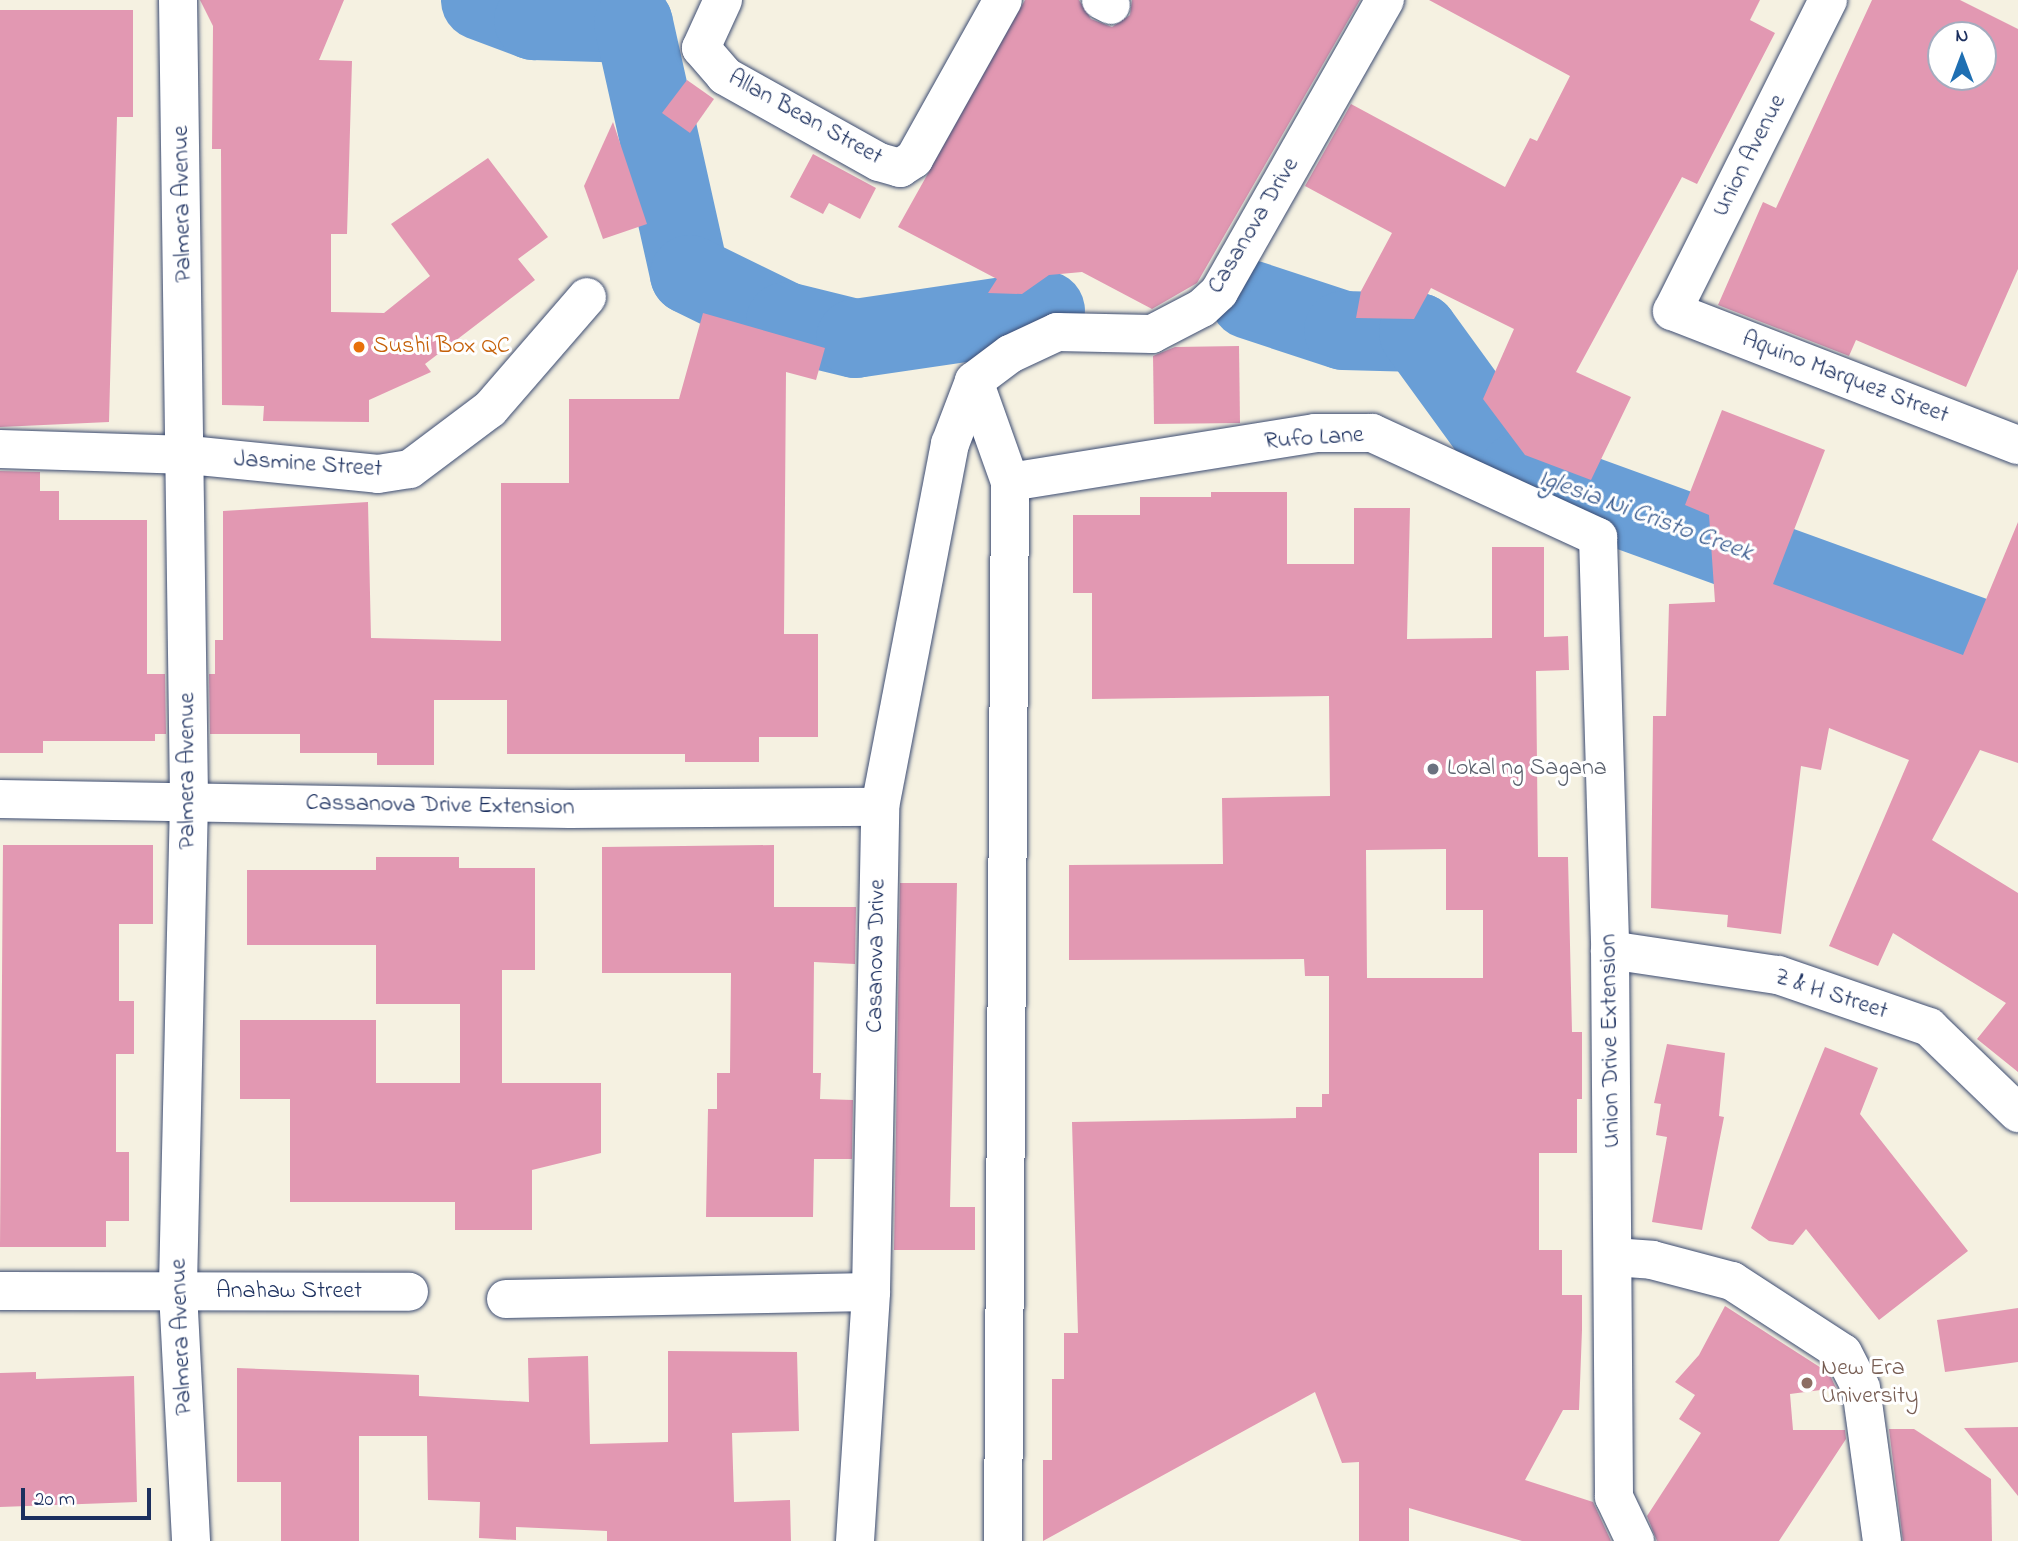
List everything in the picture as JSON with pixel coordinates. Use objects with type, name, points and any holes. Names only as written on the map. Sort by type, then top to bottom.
[{"type":"street","name":"Palmera Avenue","points":[[178,0],[189,455],[189,801],[178,1292],[191,1541]]},
{"type":"street","name":"Allan Bean Street","points":[[723,0],[701,48],[725,76],[879,162],[900,168],[914,159],[1003,0]]},
{"type":"street","name":"Casanova Drive","points":[[855,1541],[871,1292],[880,807],[950,443],[974,381],[1057,332],[1152,334],[1202,308],[1219,292],[1385,0]]},
{"type":"street","name":"Union Avenue","points":[[1672,311],[1828,0]]},
{"type":"street","name":"Jasmine Street","points":[[0,449],[189,455],[378,474],[410,469],[490,409],[587,297]]},
{"type":"street","name":"Aquino Marquez Street","points":[[1672,311],[2018,445]]},
{"type":"street","points":[[974,381],[1010,482],[1003,1541]]},
{"type":"street","name":"Rufo Lane","points":[[1010,482],[1315,433],[1372,433],[1598,537]]},
{"type":"street","name":"Union Drive Extension","points":[[1598,537],[1610,950],[1614,1497],[1634,1541]]},
{"type":"street","name":"Cassanova Drive Extension","points":[[0,799],[570,809],[880,807]]},
{"type":"street","name":"Z & H Street","points":[[1610,950],[1778,975],[1928,1027],[2018,1113]]},
{"type":"street","points":[[1613,1257],[1652,1260],[1732,1282],[1843,1353],[1861,1388],[1882,1541]]},
{"type":"street","name":"Anahaw Street","points":[[0,1291],[409,1292]]},
{"type":"street","points":[[506,1299],[871,1292]]},
{"type":"building","points":[[200,0],[344,0],[319,60],[352,61],[347,234],[331,234],[331,312],[384,313],[430,276],[391,224],[488,158],[548,237],[518,259],[535,280],[425,364],[431,372],[369,400],[369,422],[263,421],[264,406],[222,405],[221,149],[212,149],[213,26]]},
{"type":"building","points":[[1025,0],[1079,0],[1091,19],[1112,27],[1130,15],[1132,0],[1360,0],[1197,283],[1152,309],[1082,272],[1049,275],[1022,294],[988,293],[997,279],[898,227]]},
{"type":"building","points":[[1429,0],[1760,0],[1750,20],[1775,33],[1697,184],[1682,177],[1576,372],[1631,397],[1591,480],[1525,455],[1483,399],[1514,329],[1431,288],[1414,319],[1356,318],[1361,291],[1392,233],[1305,186],[1351,104],[1505,187],[1530,138],[1537,141],[1570,76]]},
{"type":"building","points":[[1872,0],[1960,0],[2018,29],[2018,269],[1966,387],[1856,340],[1849,356],[1718,305],[1763,202],[1776,208]]},
{"type":"building","points":[[0,10],[133,10],[133,117],[117,117],[109,422],[0,427]]},
{"type":"building","points":[[687,80],[714,99],[690,133],[662,113]]},
{"type":"building","points":[[613,122],[647,224],[603,239],[584,186]]},
{"type":"building","points":[[813,154],[876,188],[860,219],[829,203],[823,214],[790,197]]},
{"type":"building","points":[[703,313],[825,348],[816,380],[786,372],[784,634],[818,634],[818,737],[759,737],[759,762],[685,762],[685,754],[507,754],[507,700],[434,700],[434,765],[377,765],[377,753],[300,753],[300,734],[210,734],[209,674],[215,674],[215,640],[223,640],[223,511],[368,502],[371,638],[501,641],[501,483],[569,483],[569,399],[679,399]]},
{"type":"building","points":[[1239,346],[1240,423],[1154,424],[1153,356],[1175,347]]},
{"type":"building","points":[[1722,410],[1825,450],[1773,584],[1963,655],[2018,522],[2018,763],[1980,750],[1932,840],[2018,893],[2018,1072],[1977,1039],[2006,1003],[1893,933],[1878,966],[1829,946],[1909,760],[1829,728],[1821,770],[1801,766],[1781,934],[1727,927],[1728,915],[1651,908],[1653,716],[1666,716],[1669,604],[1715,602],[1709,515],[1685,505]]},
{"type":"building","points":[[0,471],[40,472],[40,491],[59,491],[59,520],[147,520],[147,674],[165,674],[166,734],[155,734],[155,741],[43,741],[43,753],[0,753]]},
{"type":"building","points":[[1211,492],[1287,492],[1287,564],[1354,564],[1354,508],[1410,508],[1407,639],[1492,638],[1492,547],[1544,547],[1544,637],[1568,636],[1569,670],[1536,671],[1538,857],[1568,857],[1572,1032],[1582,1032],[1582,1099],[1577,1099],[1577,1153],[1539,1153],[1539,1250],[1562,1250],[1562,1295],[1582,1295],[1582,1330],[1579,1410],[1563,1410],[1525,1480],[1593,1502],[1611,1541],[1522,1541],[1409,1508],[1409,1541],[1359,1541],[1359,1462],[1342,1463],[1315,1392],[1043,1541],[1043,1460],[1052,1460],[1052,1379],[1064,1379],[1064,1333],[1078,1333],[1072,1122],[1296,1118],[1296,1107],[1322,1107],[1322,1094],[1329,1094],[1329,976],[1305,976],[1304,959],[1069,960],[1069,865],[1223,864],[1222,798],[1330,796],[1329,696],[1092,699],[1092,593],[1073,593],[1073,515],[1140,515],[1140,497],[1211,497]],"holes":[[[1446,849],[1446,910],[1483,910],[1483,978],[1367,978],[1366,850]]]},
{"type":"building","points":[[3,845],[153,845],[153,924],[119,924],[119,1001],[134,1001],[134,1054],[116,1054],[116,1152],[129,1152],[129,1221],[106,1221],[106,1247],[0,1247]]},
{"type":"building","points":[[774,845],[774,907],[856,907],[855,964],[814,962],[813,1073],[821,1073],[820,1099],[853,1100],[852,1159],[814,1159],[813,1217],[706,1217],[708,1109],[717,1109],[717,1073],[730,1073],[731,973],[602,973],[602,847]]},
{"type":"building","points":[[376,857],[459,857],[459,868],[535,868],[535,970],[502,970],[502,1083],[601,1083],[601,1153],[532,1170],[532,1230],[455,1230],[455,1202],[290,1202],[290,1099],[240,1099],[240,1020],[376,1020],[376,1083],[460,1083],[460,1004],[376,1004],[376,945],[247,945],[247,870],[376,870]]},
{"type":"building","points":[[900,883],[957,883],[950,1207],[975,1207],[975,1250],[894,1250]]},
{"type":"building","points":[[1667,1044],[1725,1053],[1719,1116],[1724,1117],[1702,1230],[1652,1222],[1667,1137],[1656,1135],[1661,1104],[1654,1103]]},
{"type":"building","points":[[1825,1047],[1878,1068],[1860,1114],[1968,1251],[1879,1320],[1806,1229],[1793,1245],[1769,1241],[1751,1228]]},
{"type":"building","points":[[1725,1306],[1829,1373],[1836,1388],[1790,1394],[1793,1430],[1845,1430],[1846,1439],[1779,1541],[1657,1541],[1647,1516],[1701,1433],[1679,1419],[1695,1395],[1675,1382],[1699,1355]]},
{"type":"building","points":[[2018,1308],[2018,1362],[1945,1372],[1937,1320]]},
{"type":"building","points":[[668,1351],[797,1352],[799,1431],[732,1433],[734,1502],[790,1500],[791,1541],[607,1541],[607,1531],[516,1527],[516,1540],[479,1538],[480,1502],[428,1500],[427,1436],[359,1436],[359,1541],[281,1541],[281,1482],[237,1482],[237,1368],[419,1375],[419,1396],[529,1402],[528,1358],[588,1356],[590,1444],[668,1442]]},
{"type":"building","points":[[36,1372],[36,1379],[134,1376],[137,1502],[0,1507],[0,1373]]},
{"type":"building","points":[[2018,1427],[2018,1496],[1964,1428]]},
{"type":"building","points":[[1889,1429],[1914,1429],[1991,1479],[1992,1541],[1903,1541]]},
{"type":"waterway","points":[[480,0],[533,20],[633,23],[689,274],[785,321],[855,338],[1045,310]]},
{"type":"waterway","name":"Iglesia Ni Cristo Creek","points":[[1249,299],[1343,330],[1418,332],[1519,471],[2018,652]]},
{"type":"place","name":"Sushi Box QC","points":[[359,347]]},
{"type":"place","name":"Lokal ng Sagana","points":[[1433,769]]},
{"type":"place","name":"New Era University","points":[[1807,1383]]}]
